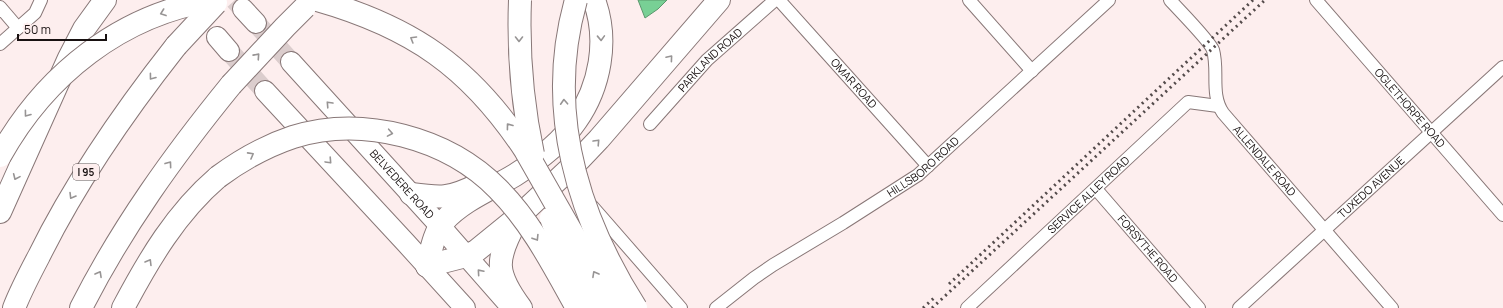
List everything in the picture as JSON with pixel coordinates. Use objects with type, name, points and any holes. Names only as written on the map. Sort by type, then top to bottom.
[{"type":"highway","points":[[0,212],[69,58],[84,29],[95,0]]},
{"type":"highway","points":[[84,29],[105,0]]},
{"type":"highway","points":[[520,0],[520,71],[533,154],[549,212],[568,262],[594,308]]},
{"type":"highway","points":[[576,0],[569,27],[565,68],[565,118],[569,146],[581,194],[591,221],[612,268],[636,308]]},
{"type":"highway","points":[[427,266],[440,226],[447,218],[467,203],[524,169],[550,149],[575,123],[589,98],[596,80],[600,59],[601,36],[599,19],[594,0]]},
{"type":"highway","points":[[427,266],[466,256],[476,251],[518,217],[599,140],[719,0]]},
{"type":"highway","points":[[0,156],[18,126],[42,95],[68,69],[98,46],[129,28],[166,11],[215,1]]},
{"type":"highway","name":"I 95","points":[[14,308],[46,242],[97,155],[133,101],[176,46],[215,1]]},
{"type":"highway","points":[[80,308],[116,244],[151,189],[190,136],[231,85],[285,27],[311,3],[360,13],[401,32],[444,60],[484,96],[513,131],[525,150],[615,308]]},
{"type":"highway","points":[[124,308],[143,271],[167,232],[192,202],[218,177],[260,151],[293,137],[309,133],[341,129],[372,130],[396,134],[445,151],[473,168],[489,181],[509,201],[535,237],[577,308]]},
{"type":"highway","points":[[411,194],[439,197],[459,194],[520,162],[550,149]]},
{"type":"highway","points":[[518,217],[506,241],[502,254],[501,266],[506,287],[520,308]]},
{"type":"main road","name":"BELVEDERE ROAD","points":[[291,62],[440,226],[512,308]]},
{"type":"main road","points":[[265,90],[465,308]]},
{"type":"street","points":[[0,44],[35,13],[41,0]]},
{"type":"street","name":"PARKLAND ROAD","points":[[650,124],[707,60],[775,0]]},
{"type":"street","name":"OMAR ROAD","points":[[779,0],[928,166]]},
{"type":"street","points":[[969,0],[1032,71]]},
{"type":"street","name":"HILLSBORO ROAD","points":[[716,308],[773,265],[843,223],[918,175],[1109,0]]},
{"type":"street","name":"ALLENDALE ROAD","points":[[1170,0],[1212,48],[1215,67],[1215,92],[1218,106],[1228,120],[1392,308]]},
{"type":"street","name":"OGLETHORPE ROAD","points":[[1316,0],[1503,215]]},
{"type":"street","points":[[0,7],[18,28]]},
{"type":"street","name":"TUXEDO AVENUE","points":[[1240,308],[1503,67]]},
{"type":"street","name":"SERVICE ALLEY ROAD","points":[[967,308],[1188,102],[1218,106]]},
{"type":"street","name":"FORSYTHE ROAD","points":[[1096,189],[1199,308]]},
{"type":"street","points":[[590,204],[681,308]]},
{"type":"shaded area","points":[[638,0],[667,0],[658,9],[645,18]]},
{"type":"tunnel","points":[[235,0],[243,9]]},
{"type":"tunnel","points":[[256,23],[291,62]]},
{"type":"tunnel","points":[[229,51],[265,91]]},
{"type":"railway","points":[[949,284],[1253,0]]},
{"type":"railway","points":[[932,308],[1265,0]]},
{"type":"railway","points":[[923,308],[934,298]]}]
